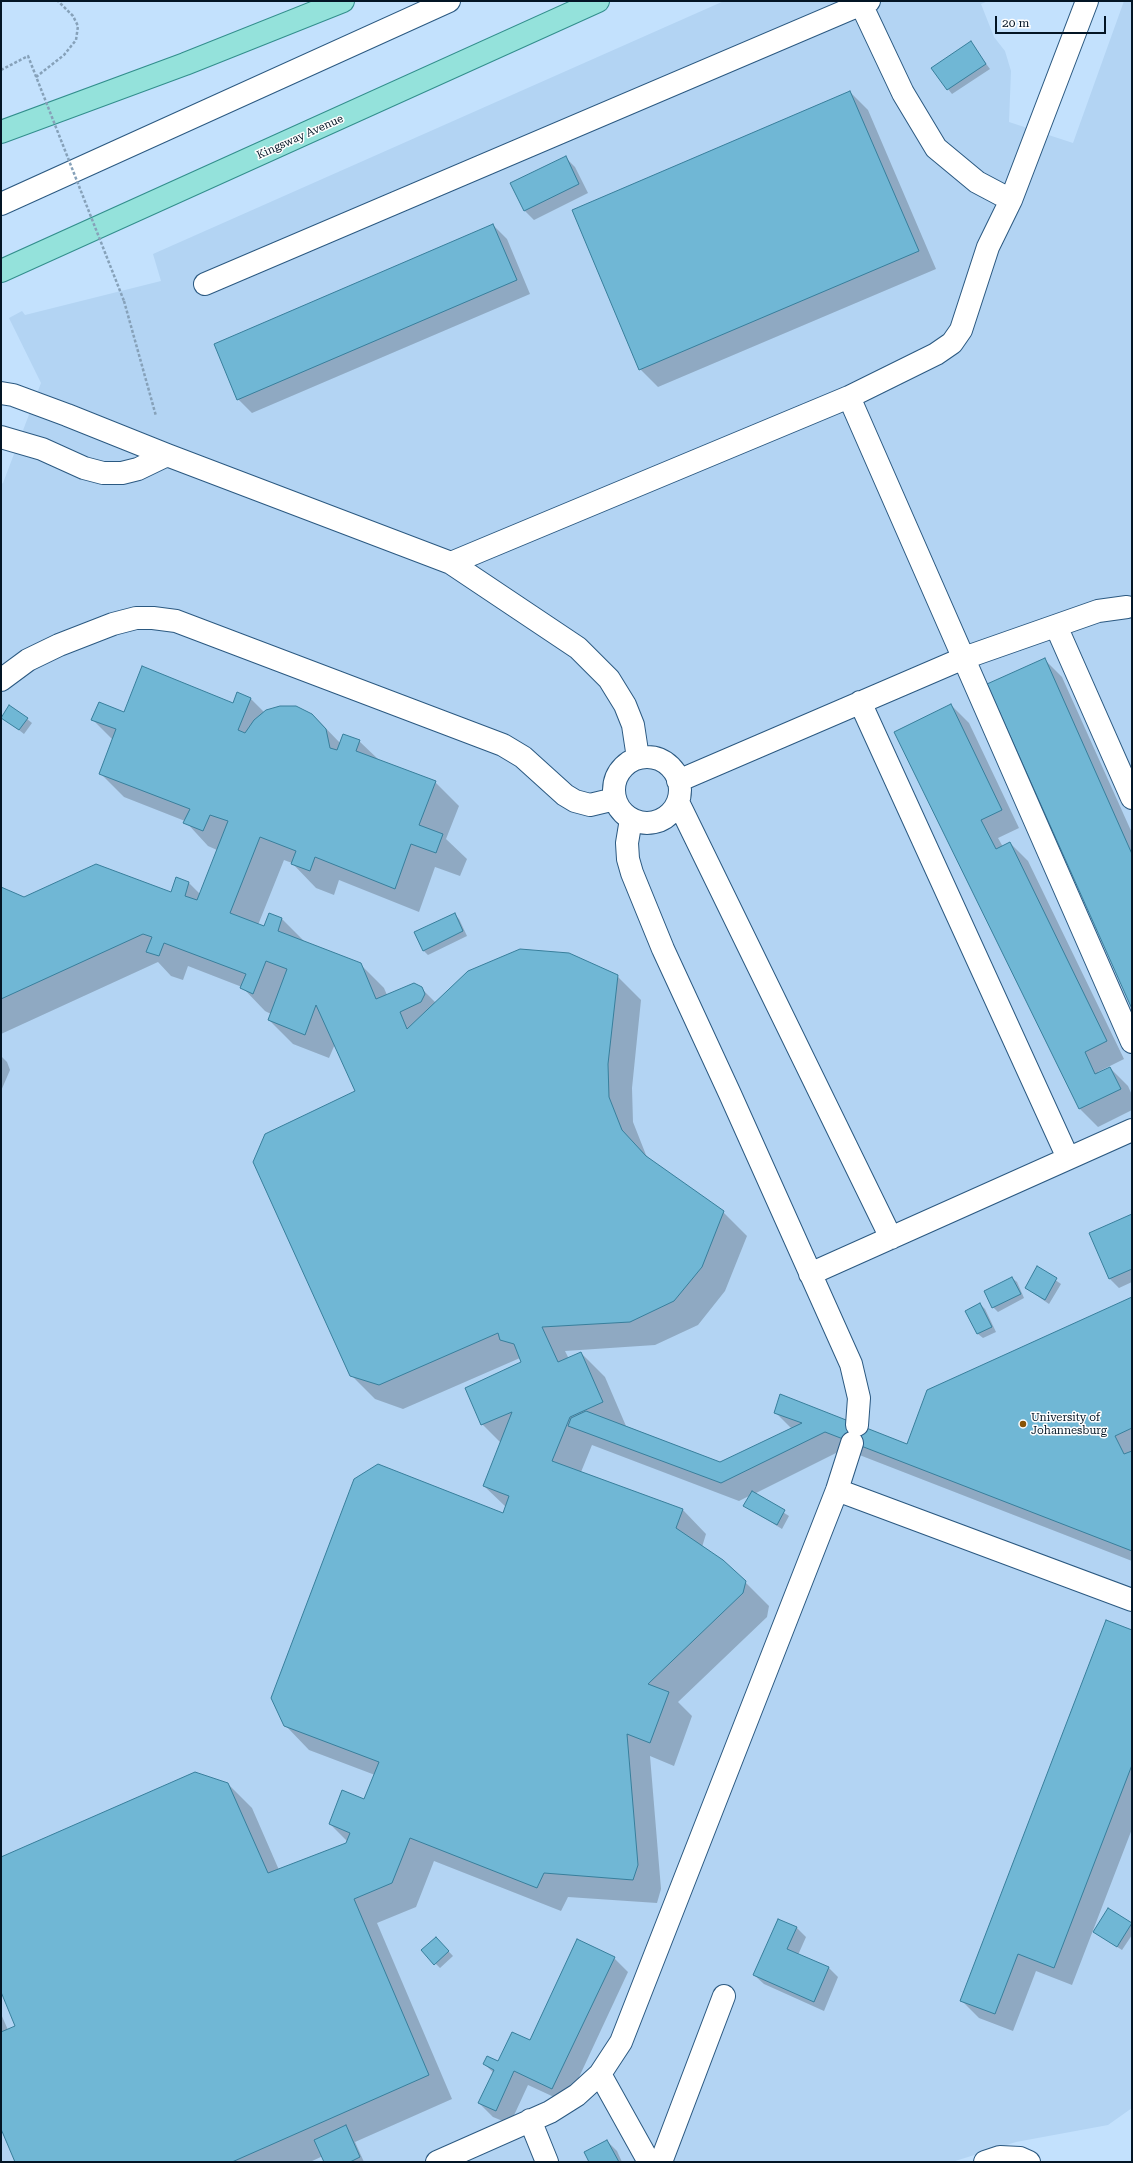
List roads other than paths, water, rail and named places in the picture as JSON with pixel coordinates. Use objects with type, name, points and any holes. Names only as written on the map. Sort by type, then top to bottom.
[{"type":"main road","points":[[1,132],[185,64],[343,1]]},
{"type":"main road","name":"Kingsway Avenue","points":[[1,271],[598,1]]},
{"type":"lane","points":[[1,204],[449,1]]},
{"type":"lane","points":[[450,563],[849,398],[936,354],[952,343],[961,330],[988,247],[1011,200],[1087,1]]},
{"type":"lane","points":[[205,284],[865,3],[903,93],[936,148],[977,182],[1011,200]]},
{"type":"lane","points":[[1,393],[13,395],[67,414],[167,455],[450,563],[578,648],[609,679],[625,705],[633,725],[638,758]]},
{"type":"lane","points":[[849,398],[1132,1042]]},
{"type":"lane","points":[[1,437],[42,449],[84,468],[103,473],[122,473],[138,469],[167,455]]},
{"type":"lane","points":[[891,1238],[678,791],[673,770],[663,761],[651,758],[638,758],[626,764],[618,774],[614,786],[615,799],[620,810],[630,819],[644,823],[658,822],[670,814],[678,791],[860,702],[964,658],[1098,611],[1127,607]]},
{"type":"lane","points":[[1,680],[28,660],[59,645],[113,624],[147,618],[176,621],[503,744],[523,757],[565,795],[575,801],[590,805],[615,799]]},
{"type":"lane","points":[[1056,626],[1132,798]]},
{"type":"lane","points":[[860,702],[1068,1158]]},
{"type":"lane","points":[[437,2162],[550,2112],[577,2095],[600,2074],[621,2042],[837,1490],[855,1434],[859,1398],[850,1364],[730,1094],[663,949],[632,873],[628,859],[627,844],[630,819]]},
{"type":"lane","points":[[810,1274],[1132,1130]]},
{"type":"lane","points":[[837,1490],[1132,1600]]},
{"type":"lane","points":[[662,2162],[724,1996]]},
{"type":"lane","points":[[600,2074],[649,2162]]},
{"type":"lane","points":[[530,2120],[547,2162]]},
{"type":"lane","points":[[985,2162],[1000,2157],[1020,2158],[1029,2162]]},
{"type":"place","name":"University of Johannesburg","points":[[1023,1424]]}]
